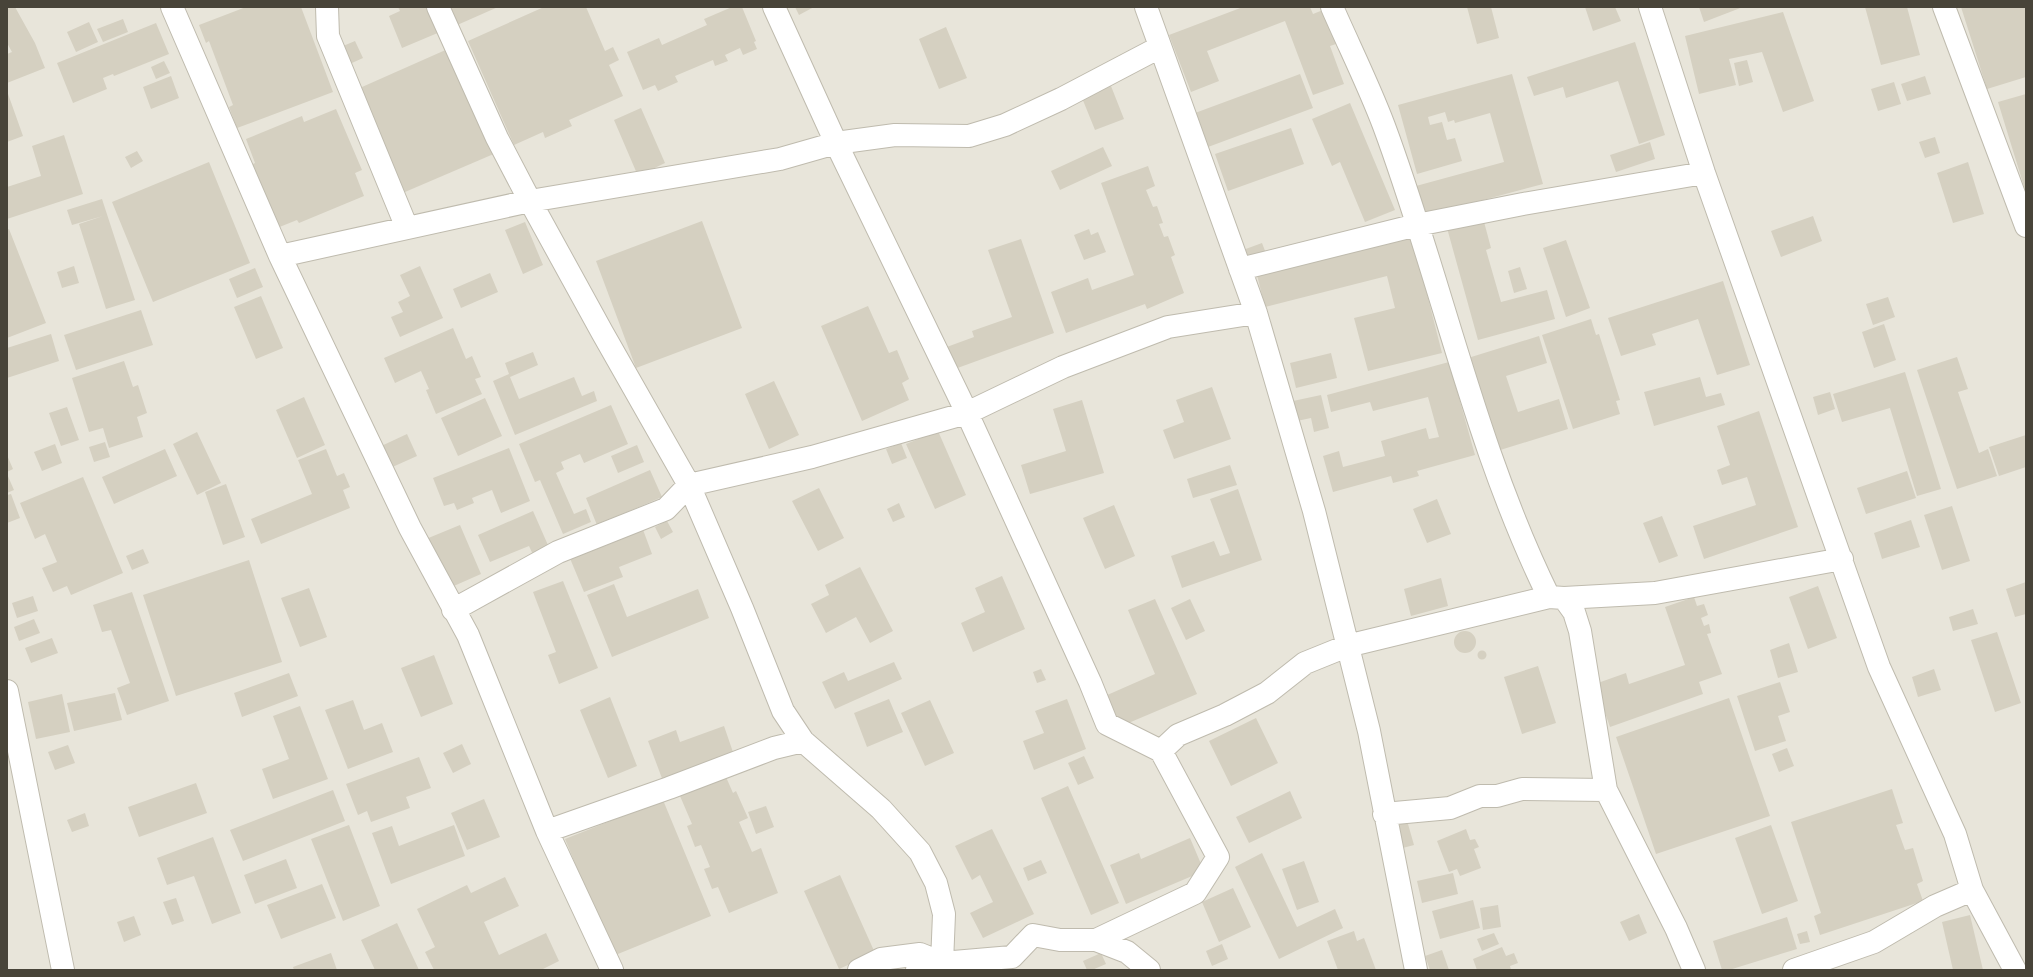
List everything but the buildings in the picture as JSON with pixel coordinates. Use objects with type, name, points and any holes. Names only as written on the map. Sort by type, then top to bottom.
[{"type":"street","points":[[172,7],[280,256],[410,528],[468,636],[547,831],[612,970]]},
{"type":"street","points":[[327,7],[328,36],[406,228]]},
{"type":"street","points":[[438,7],[497,138],[602,332],[689,485],[742,608],[783,711],[803,741],[881,810],[920,852],[936,883],[944,914],[942,963]]},
{"type":"street","points":[[774,7],[836,144],[967,413],[1090,682],[1106,724],[1161,751],[1218,857],[1195,892],[1096,940]]},
{"type":"street","points":[[1146,7],[1256,313],[1314,511],[1369,731],[1384,814],[1416,970]]},
{"type":"street","points":[[1332,7],[1383,125],[1417,225],[1480,424],[1528,555],[1556,598],[1574,612],[1580,631],[1606,790],[1676,928],[1694,970]]},
{"type":"street","points":[[1650,7],[1704,173],[1879,667],[1955,834],[1972,890],[2015,970]]},
{"type":"street","points":[[1944,7],[2026,226]]},
{"type":"street","points":[[280,256],[530,200],[780,159],[836,144],[895,135],[969,136],[1005,125],[1061,99],[1160,47]]},
{"type":"street","points":[[1240,269],[1417,225],[1523,204],[1704,173]]},
{"type":"street","points":[[453,610],[558,552],[666,509],[689,485],[812,457],[967,413],[1064,367],[1162,329],[1256,313]]},
{"type":"street","points":[[1161,751],[1178,736],[1225,715],[1267,693],[1305,663],[1347,646],[1556,598],[1655,593],[1842,559]]},
{"type":"street","points":[[7,692],[63,970]]},
{"type":"street","points":[[547,831],[669,788],[774,748],[803,741]]},
{"type":"street","points":[[1384,814],[1450,808],[1480,796],[1497,796],[1522,789],[1606,790]]},
{"type":"street","points":[[1794,970],[1874,942],[1935,906],[1972,890]]},
{"type":"street","points":[[859,970],[881,959],[942,963],[1012,957],[1033,935],[1060,940],[1096,940],[1127,952],[1148,970]]},
{"type":"shaded area","points":[[7,7],[2026,7],[2026,970],[7,970]]}]
